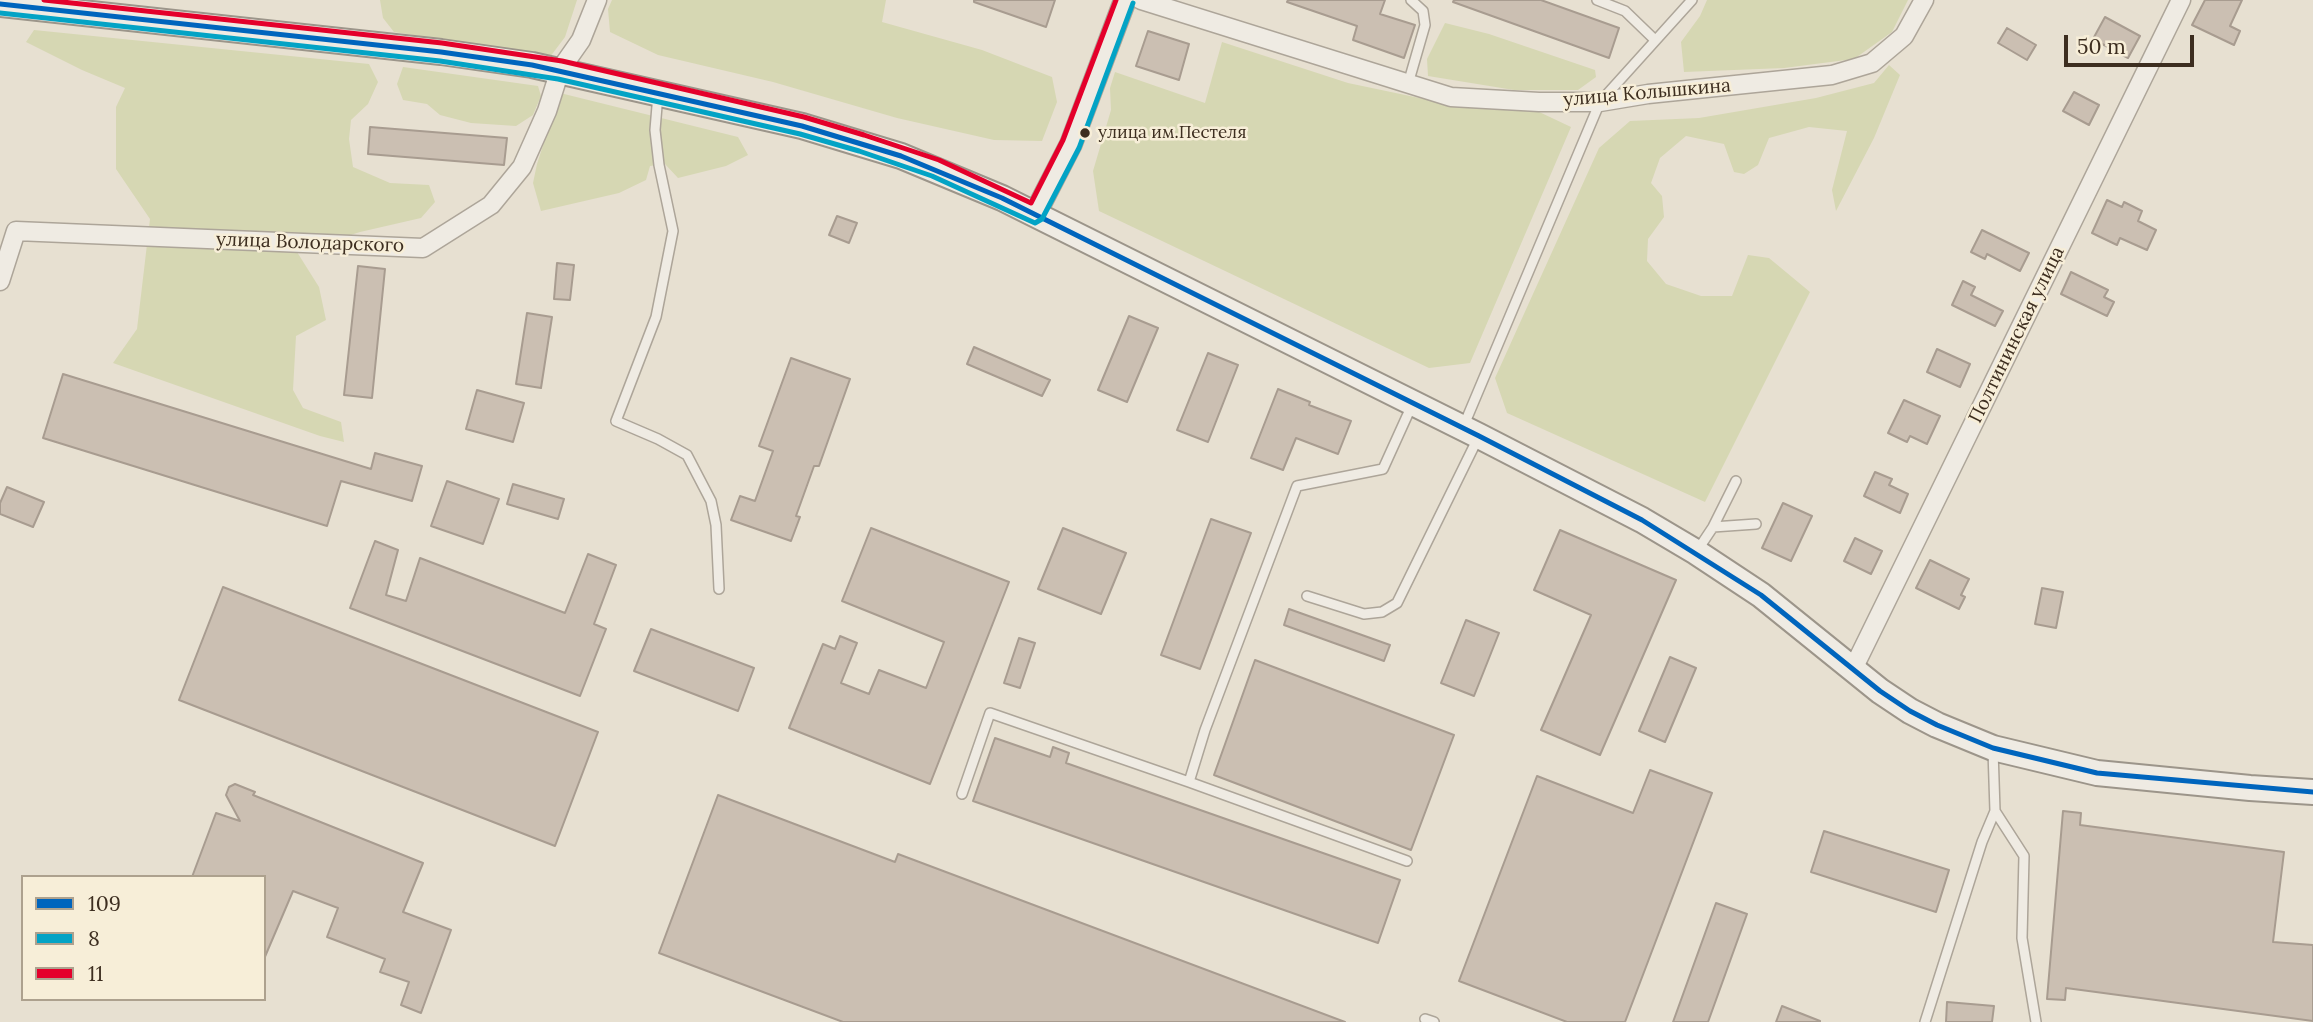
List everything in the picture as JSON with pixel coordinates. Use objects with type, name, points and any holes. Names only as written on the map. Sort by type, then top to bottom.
[{"type":"main road","points":[[0,4],[441,52],[560,70],[802,126],[882,149],[968,182],[1035,214],[1591,493],[1696,552],[1761,595],[1910,711],[1993,748],[2097,773],[2313,792]]},
{"type":"street","points":[[560,70],[588,27],[597,0]]},
{"type":"street","points":[[1035,214],[1071,144],[1125,0]]},
{"type":"street","name":"улица Колышкина","points":[[1141,0],[1451,97],[1539,103],[1600,102],[1648,94],[1832,75],[1872,62],[1904,36],[1924,0]]},
{"type":"street","name":"Полтининская улица","points":[[1853,669],[2181,0]]},
{"type":"street","name":"улица Володарского","points":[[0,281],[16,231],[423,248],[491,205],[522,167],[547,111],[560,70]]},
{"type":"lane","points":[[1408,83],[1425,25],[1423,11],[1411,0]]},
{"type":"lane","points":[[1597,0],[1625,10],[1655,40]]},
{"type":"lane","points":[[1307,596],[1364,614],[1382,612],[1397,603],[1471,432],[1600,102],[1692,0]]},
{"type":"lane","points":[[658,92],[655,130],[673,231],[656,317],[616,421],[687,455],[711,501],[716,525],[719,589]]},
{"type":"lane","points":[[1189,782],[1297,486],[1384,469],[1413,403]]},
{"type":"lane","points":[[1696,552],[1713,527],[1736,481]]},
{"type":"lane","points":[[1713,527],[1756,524]]},
{"type":"lane","points":[[962,794],[990,713],[1407,861]]},
{"type":"lane","points":[[1925,1022],[1982,842],[1995,811],[1993,748]]},
{"type":"lane","points":[[1995,811],[2024,856],[2022,938],[2036,1022]]},
{"type":"green space","points":[[380,0],[577,0],[565,37],[550,57],[394,32],[383,18]]},
{"type":"green space","points":[[612,0],[886,0],[882,22],[982,50],[1052,77],[1057,102],[1042,141],[994,140],[897,118],[773,82],[658,55],[610,32],[608,9]]},
{"type":"green space","points":[[1707,0],[1908,0],[1892,32],[1854,59],[1784,68],[1684,72],[1681,42],[1700,16]]},
{"type":"green space","points":[[1445,23],[1489,34],[1595,70],[1596,77],[1578,90],[1514,90],[1428,76],[1427,59]]},
{"type":"green space","points":[[34,30],[369,64],[378,82],[368,104],[351,120],[349,139],[353,167],[390,183],[429,185],[435,202],[421,218],[360,232],[297,252],[319,287],[326,320],[296,336],[293,390],[303,408],[341,422],[344,442],[113,363],[137,329],[150,219],[116,169],[116,107],[125,88],[26,42]]},
{"type":"green space","points":[[1222,42],[1348,83],[1448,104],[1535,110],[1571,127],[1470,363],[1429,368],[1099,211],[1093,171],[1111,110],[1110,88],[1115,72],[1205,103]]},
{"type":"green space","points":[[1889,65],[1900,75],[1874,138],[1836,211],[1832,190],[1847,131],[1809,127],[1769,138],[1758,165],[1744,174],[1734,172],[1724,144],[1686,136],[1660,158],[1651,183],[1662,196],[1664,217],[1648,239],[1647,261],[1666,284],[1701,296],[1732,296],[1748,255],[1769,258],[1810,292],[1705,502],[1507,413],[1495,378],[1599,148],[1630,121],[1699,118],[1816,98],[1874,83]]},
{"type":"green space","points":[[403,67],[538,86],[541,96],[533,115],[516,126],[471,123],[440,115],[427,104],[403,100],[397,84]]},
{"type":"green space","points":[[560,93],[738,137],[748,155],[726,166],[678,178],[665,164],[650,166],[646,180],[619,193],[541,211],[533,183]]},
{"type":"building","points":[[974,0],[1055,0],[1046,27]]},
{"type":"building","points":[[1385,0],[1380,14],[1415,25],[1404,58],[1353,40],[1357,26],[1287,2]]},
{"type":"building","points":[[1541,0],[1619,28],[1609,58],[1453,2]]},
{"type":"building","points":[[2205,0],[2242,0],[2230,26],[2240,31],[2234,45],[2192,25]]},
{"type":"building","points":[[2105,17],[2140,36],[2128,58],[2093,39]]},
{"type":"building","points":[[2007,28],[2036,45],[2027,60],[1998,43]]},
{"type":"building","points":[[1148,31],[1189,44],[1179,80],[1136,66]]},
{"type":"building","points":[[2074,92],[2099,105],[2089,125],[2063,111]]},
{"type":"building","points":[[370,127],[507,138],[504,165],[368,154]]},
{"type":"building","points":[[2107,200],[2122,207],[2124,202],[2142,211],[2138,221],[2156,230],[2147,250],[2120,238],[2117,245],[2092,233]]},
{"type":"building","points":[[837,216],[857,223],[849,243],[829,235]]},
{"type":"building","points":[[1982,230],[2029,253],[2020,271],[1987,254],[1985,259],[1971,252]]},
{"type":"building","points":[[557,263],[574,265],[570,300],[554,299]]},
{"type":"building","points":[[358,266],[385,269],[372,398],[344,395]]},
{"type":"building","points":[[2071,272],[2108,290],[2104,297],[2114,302],[2107,316],[2061,294]]},
{"type":"building","points":[[1963,281],[1975,287],[1971,295],[2003,311],[1995,326],[1952,305]]},
{"type":"building","points":[[527,313],[552,317],[541,388],[516,384]]},
{"type":"building","points":[[1129,316],[1158,328],[1127,402],[1098,390]]},
{"type":"building","points":[[974,347],[1050,380],[1042,396],[967,364]]},
{"type":"building","points":[[1937,349],[1970,364],[1960,387],[1927,372]]},
{"type":"building","points":[[1208,353],[1238,365],[1208,442],[1177,430]]},
{"type":"building","points":[[791,358],[850,379],[819,466],[814,466],[796,516],[800,517],[791,541],[731,520],[740,496],[755,501],[773,451],[759,446]]},
{"type":"building","points":[[63,374],[371,469],[375,453],[422,466],[412,501],[341,481],[327,526],[43,438]]},
{"type":"building","points":[[1278,389],[1310,402],[1309,405],[1351,421],[1338,454],[1296,438],[1283,470],[1251,458]]},
{"type":"building","points":[[477,390],[524,403],[513,442],[466,429]]},
{"type":"building","points":[[1904,400],[1940,416],[1927,444],[1910,436],[1907,442],[1888,433]]},
{"type":"building","points":[[1875,472],[1892,479],[1889,485],[1908,494],[1900,513],[1864,496]]},
{"type":"building","points":[[447,481],[499,499],[483,544],[431,526]]},
{"type":"building","points":[[513,484],[564,499],[558,519],[507,504]]},
{"type":"building","points":[[7,487],[44,502],[33,527],[0,514],[0,503]]},
{"type":"building","points":[[1783,503],[1812,516],[1791,561],[1762,548]]},
{"type":"building","points":[[1211,519],[1251,533],[1200,669],[1161,655]]},
{"type":"building","points":[[871,528],[1009,582],[930,784],[789,728],[823,644],[835,649],[840,636],[857,643],[841,683],[869,694],[879,670],[926,688],[944,642],[842,601]]},
{"type":"building","points":[[1063,528],[1126,553],[1101,614],[1038,589]]},
{"type":"building","points":[[1560,530],[1676,580],[1600,755],[1541,730],[1591,615],[1534,590]]},
{"type":"building","points":[[1855,538],[1882,551],[1871,574],[1844,561]]},
{"type":"building","points":[[375,541],[398,550],[386,595],[406,601],[420,558],[565,613],[588,554],[616,565],[594,624],[606,629],[580,696],[350,608]]},
{"type":"building","points":[[1930,560],[1969,579],[1961,595],[1965,597],[1959,609],[1916,588]]},
{"type":"building","points":[[223,587],[598,732],[555,846],[179,700]]},
{"type":"building","points":[[2042,588],[2063,592],[2056,628],[2035,624]]},
{"type":"building","points":[[1289,609],[1390,645],[1384,661],[1284,625]]},
{"type":"building","points":[[1466,620],[1499,633],[1474,696],[1441,683]]},
{"type":"building","points":[[651,629],[754,668],[738,711],[634,671]]},
{"type":"building","points":[[1019,638],[1035,643],[1020,688],[1004,683]]},
{"type":"building","points":[[1670,657],[1696,668],[1665,742],[1639,731]]},
{"type":"building","points":[[1255,660],[1454,735],[1411,850],[1214,775]]},
{"type":"building","points":[[995,738],[1050,757],[1053,747],[1069,753],[1066,763],[1400,880],[1378,943],[973,801]]},
{"type":"building","points":[[1650,770],[1712,793],[1625,1022],[1567,1022],[1459,981],[1537,776],[1633,813]]},
{"type":"building","points":[[235,784],[255,792],[253,795],[423,863],[403,912],[451,930],[421,1013],[401,1005],[409,982],[380,972],[385,959],[327,937],[338,908],[293,891],[266,954],[266,875],[193,875],[216,813],[240,821],[226,795],[229,787]]},
{"type":"building","points":[[718,795],[895,862],[898,854],[1345,1022],[843,1022],[659,953]]},
{"type":"building","points":[[2063,811],[2081,813],[2080,825],[2284,852],[2273,942],[2313,945],[2313,1021],[2066,988],[2065,1000],[2047,999]]},
{"type":"building","points":[[1824,831],[1949,870],[1936,912],[1811,872]]},
{"type":"building","points":[[1716,903],[1747,914],[1708,1022],[1673,1022]]},
{"type":"building","points":[[1947,1002],[1994,1006],[1992,1022],[1946,1022]]},
{"type":"building","points":[[1782,1006],[1820,1021],[1820,1022],[1776,1022]]},
{"type":"transit line","name":"11","points":[[44,0],[442,43],[562,61],[804,117],[864,135],[939,160],[1031,203],[1063,140],[1116,0]]},
{"type":"transit line","name":"8","points":[[0,13],[440,61],[558,79],[800,134],[859,151],[932,176],[1035,223],[1042,219],[1079,148],[1133,3]]},
{"type":"transit line","name":"109","points":[[0,4],[441,52],[532,65],[802,126],[901,156],[1002,198],[1642,520],[1761,595],[1880,691],[1937,725],[1993,748],[2097,773],[2313,792]]},
{"type":"place","name":"улица им.Пестеля","points":[[1085,133]]}]
